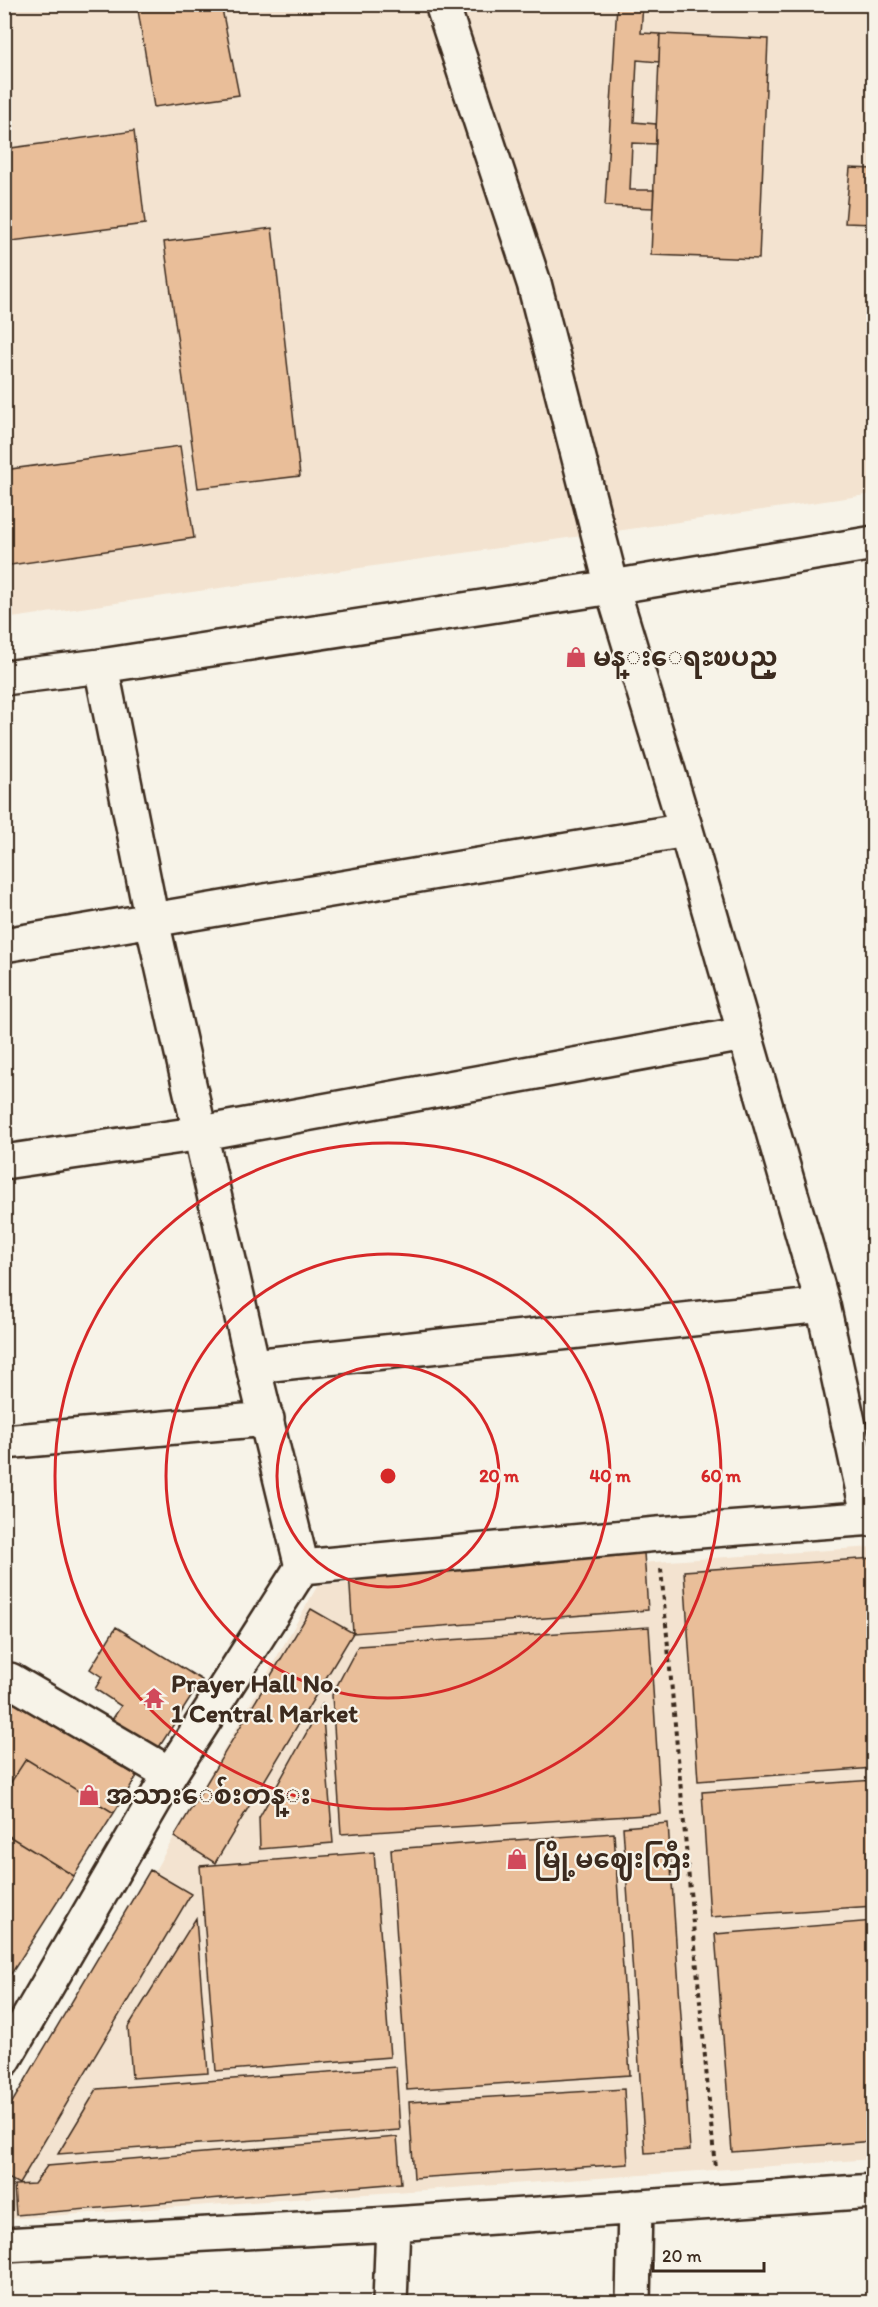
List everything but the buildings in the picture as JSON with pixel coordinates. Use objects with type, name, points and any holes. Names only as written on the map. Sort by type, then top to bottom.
[{"type":"street","points":[[302,1567],[658,1534],[871,1519],[823,1305],[686,830],[612,587],[534,283],[442,4]]},
{"type":"street","points":[[4,678],[101,666],[612,587],[873,543]]},
{"type":"street","points":[[4,2060],[170,1774],[302,1567],[253,1366],[153,921],[101,666]]},
{"type":"street","points":[[4,945],[686,830]]},
{"type":"street","points":[[4,1162],[202,1133],[744,1034]]},
{"type":"street","points":[[253,1366],[823,1305]]},
{"type":"street","points":[[4,1442],[267,1419]]},
{"type":"street","points":[[4,1680],[10,1680],[170,1774]]},
{"type":"street","points":[[4,2245],[393,2224],[873,2191]]},
{"type":"street","points":[[633,2302],[635,2207]]},
{"type":"street","points":[[390,2302],[393,2224]]},
{"type":"path","points":[[658,1534],[718,2202]]},
{"type":"shaded area","points":[[4,5],[873,5],[873,494],[5,619]]},
{"type":"shaded area","name":"မြို့မဈေးကြီး","points":[[873,1547],[873,2159],[5,2219],[5,2133],[318,1585]]},
{"type":"place","name":"မန္းေရႊၿပည္","points":[[576,657]]},
{"type":"place","name":"Prayer Hall No. 1 Central Market","points":[[154,1698]]},
{"type":"place","name":"အသားေစ်းတန္း","points":[[89,1795]]},
{"type":"place","name":"မြို့မဈေးကြီး","points":[[517,1859]]}]
